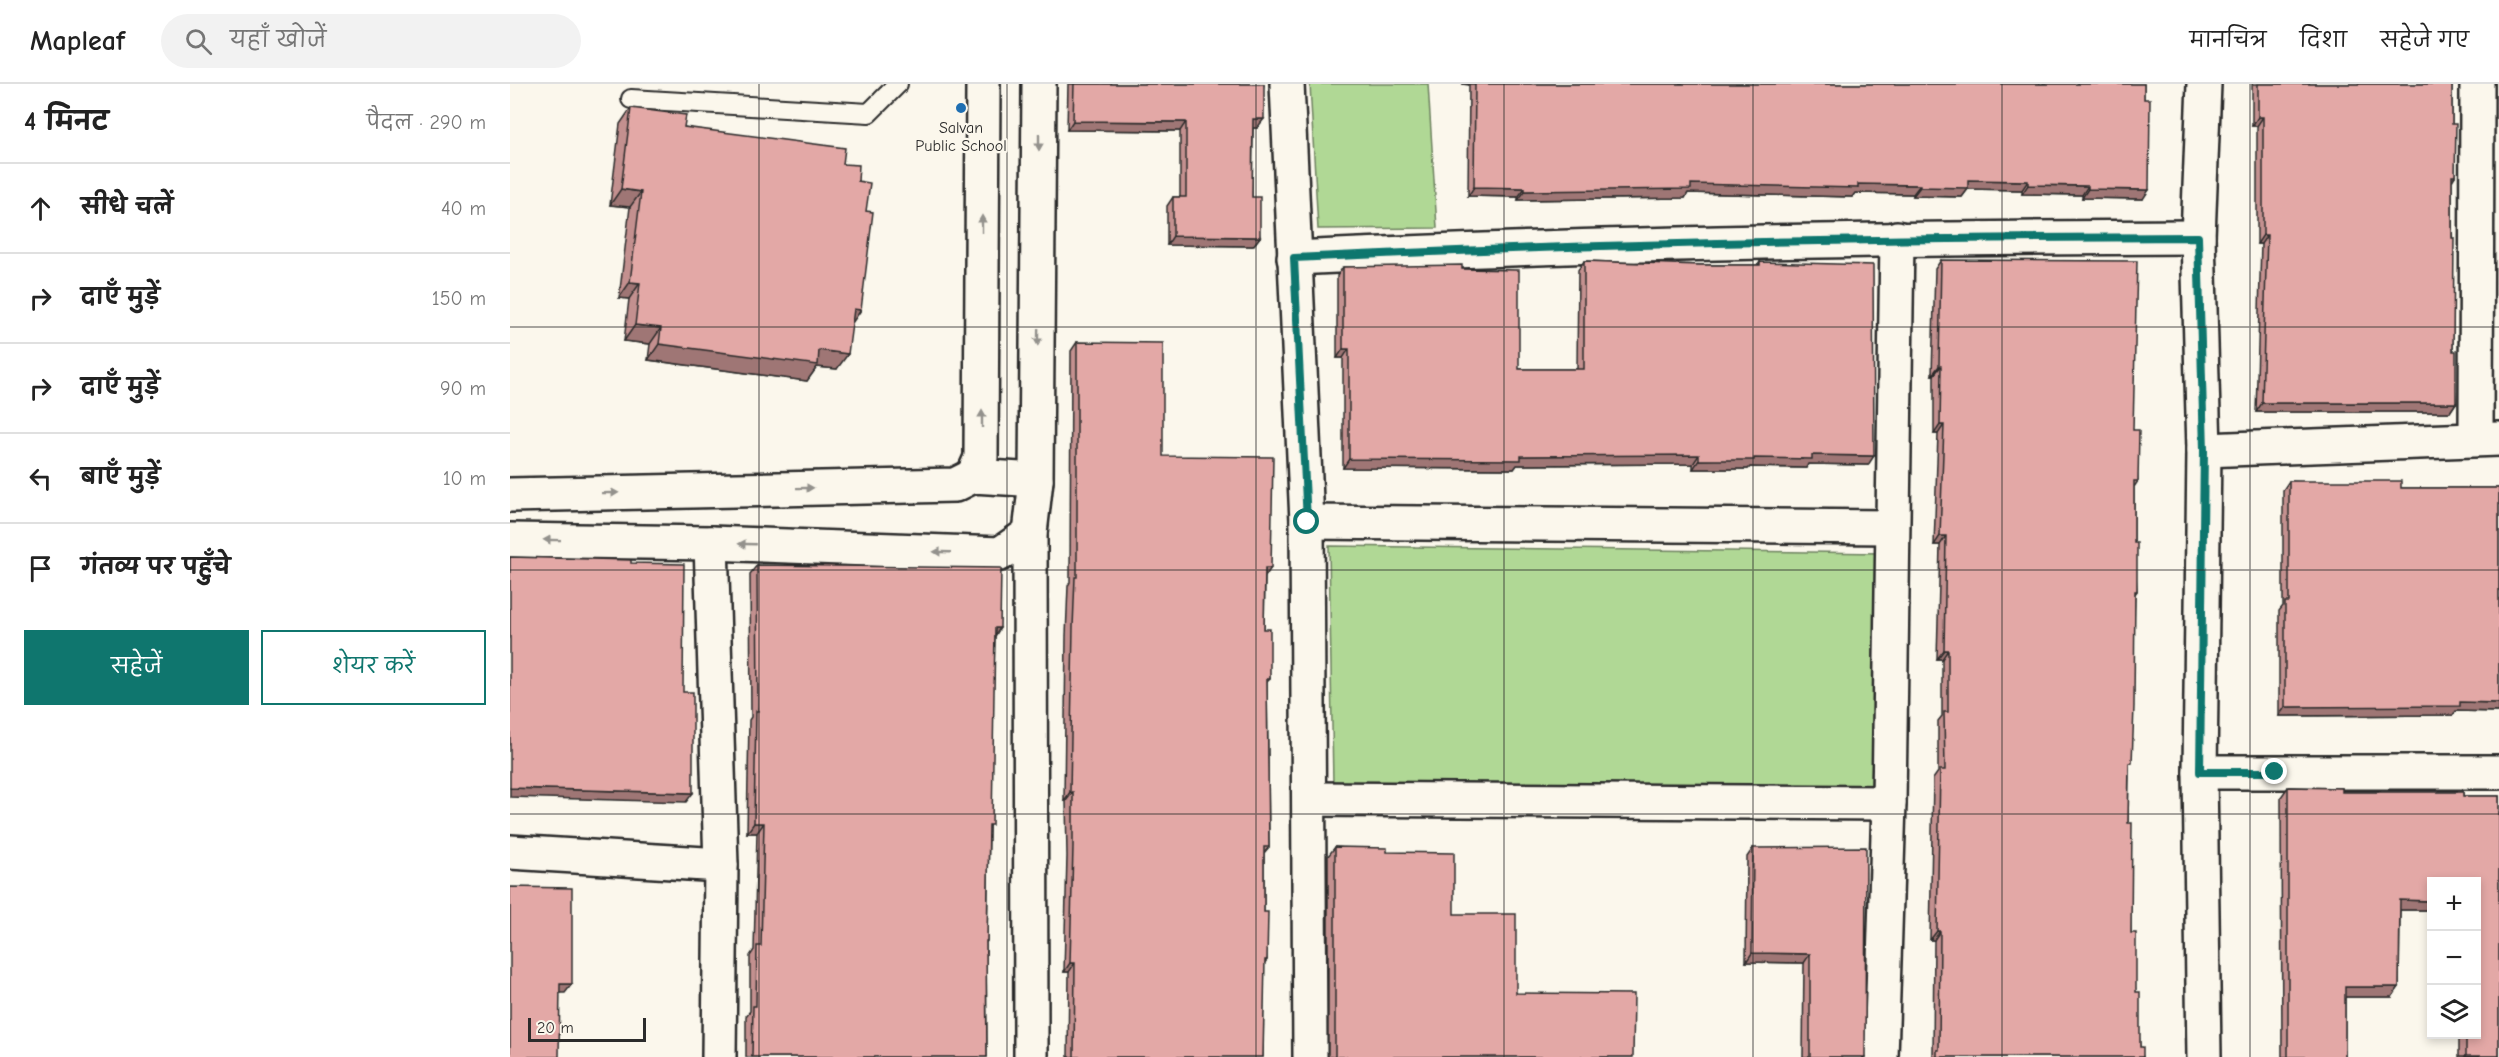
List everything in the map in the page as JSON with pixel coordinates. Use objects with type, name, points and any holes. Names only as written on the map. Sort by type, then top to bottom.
[{"type":"street","points":[[974,476],[981,458],[983,84]]},
{"type":"street","points":[[1031,1057],[1030,533],[1036,480],[1039,84]]},
{"type":"street","points":[[1287,84],[1307,522],[1310,1057]]},
{"type":"street","points":[[2204,84],[2198,237],[2204,450],[2200,772],[2204,1057]]},
{"type":"street","points":[[2204,450],[2488,439],[2488,122],[2477,84]]},
{"type":"street","points":[[1294,258],[1456,250],[1897,238],[2198,237]]},
{"type":"street","points":[[1881,1057],[1889,803],[1897,238]]},
{"type":"street","points":[[510,495],[955,485],[974,476],[1036,480]]},
{"type":"street","points":[[1307,522],[1892,527]]},
{"type":"street","points":[[510,540],[711,543],[1000,554],[1030,533]]},
{"type":"street","points":[[711,543],[721,865],[719,1057]]},
{"type":"street","points":[[2200,772],[2499,772]]},
{"type":"street","points":[[1310,799],[1889,803]]},
{"type":"street","points":[[510,852],[721,865]]},
{"type":"lane","points":[[631,99],[869,112],[898,84]]},
{"type":"green space","points":[[1310,84],[1428,84],[1437,228],[1318,229]]},
{"type":"green space","points":[[1329,546],[1880,553],[1871,785],[1333,784]]},
{"type":"building","points":[[1074,84],[1264,84],[1264,119],[1253,119],[1252,197],[1260,197],[1260,237],[1173,236],[1173,197],[1186,197],[1186,122],[1073,121]]},
{"type":"building","points":[[1475,84],[2144,84],[2144,99],[2150,99],[2149,190],[2088,189],[2088,186],[2028,185],[2028,181],[1968,180],[1968,188],[1858,184],[1858,188],[1691,184],[1691,189],[1525,191],[1525,188],[1474,187]]},
{"type":"building","points":[[2258,84],[2452,84],[2452,124],[2456,124],[2455,176],[2452,176],[2452,238],[2454,238],[2453,351],[2456,351],[2456,403],[2262,403],[2267,235],[2263,235],[2263,117],[2258,117]]},
{"type":"building","points":[[631,108],[686,115],[684,127],[845,148],[843,164],[859,165],[858,181],[870,183],[866,211],[873,212],[861,310],[854,309],[848,354],[819,350],[818,365],[659,344],[661,328],[635,325],[640,283],[630,282],[641,192],[621,189]]},
{"type":"building","points":[[1941,260],[2137,261],[2133,430],[2139,430],[2138,481],[2134,481],[2137,591],[2135,591],[2134,706],[2132,763],[2129,763],[2128,823],[2132,823],[2131,933],[2136,933],[2136,992],[2140,992],[2140,1047],[2143,1047],[2143,1057],[1937,1057],[1937,1050],[1939,1050],[1940,931],[1937,931],[1940,770],[1945,770],[1944,712],[1948,712],[1948,650],[1944,650],[1946,536],[1940,536],[1944,425],[1940,425]]},
{"type":"building","points":[[1584,261],[1700,265],[1760,265],[1760,262],[1873,265],[1874,456],[1812,455],[1812,459],[1754,458],[1754,460],[1699,460],[1699,455],[1521,456],[1521,460],[1349,459],[1349,349],[1343,349],[1343,267],[1462,265],[1462,269],[1519,270],[1519,369],[1584,369]]},
{"type":"building","points":[[1077,342],[1163,343],[1163,456],[1273,457],[1271,568],[1265,568],[1264,629],[1270,629],[1270,679],[1267,679],[1269,847],[1264,847],[1264,912],[1268,912],[1263,1057],[1074,1057],[1075,963],[1070,963],[1073,792],[1070,792],[1073,627],[1075,577],[1077,577]]},
{"type":"building","points":[[2289,481],[2401,481],[2401,488],[2499,488],[2499,703],[2460,702],[2460,706],[2285,707],[2285,602],[2289,602]]},
{"type":"building","points":[[510,557],[631,560],[631,563],[684,564],[683,692],[693,692],[693,793],[510,788]]},
{"type":"building","points":[[757,565],[1001,568],[1000,628],[995,628],[992,825],[989,825],[986,941],[987,1057],[752,1057],[757,946],[761,946],[764,823],[754,823],[756,711],[758,711]]},
{"type":"building","points":[[2288,787],[2342,788],[2342,792],[2463,792],[2463,796],[2499,796],[2499,1056],[2466,1056],[2466,1039],[2481,1039],[2481,877],[2427,877],[2427,901],[2400,900],[2399,987],[2345,987],[2345,1057],[2288,1057]]},
{"type":"building","points":[[1335,847],[1387,848],[1387,852],[1454,853],[1454,914],[1516,914],[1516,993],[1634,994],[1633,1057],[1335,1057]]},
{"type":"building","points":[[1866,847],[1865,1057],[1810,1057],[1810,954],[1752,953],[1753,848]]},
{"type":"building","points":[[510,887],[572,888],[572,984],[560,984],[559,1057],[510,1057]]},
{"type":"place","name":"Salvan Public School","points":[[961,108]]},
{"type":"route","points":[[1307,522],[1294,258],[1456,250],[1897,238],[2198,237],[2204,450],[2200,772],[2275,772]]}]
